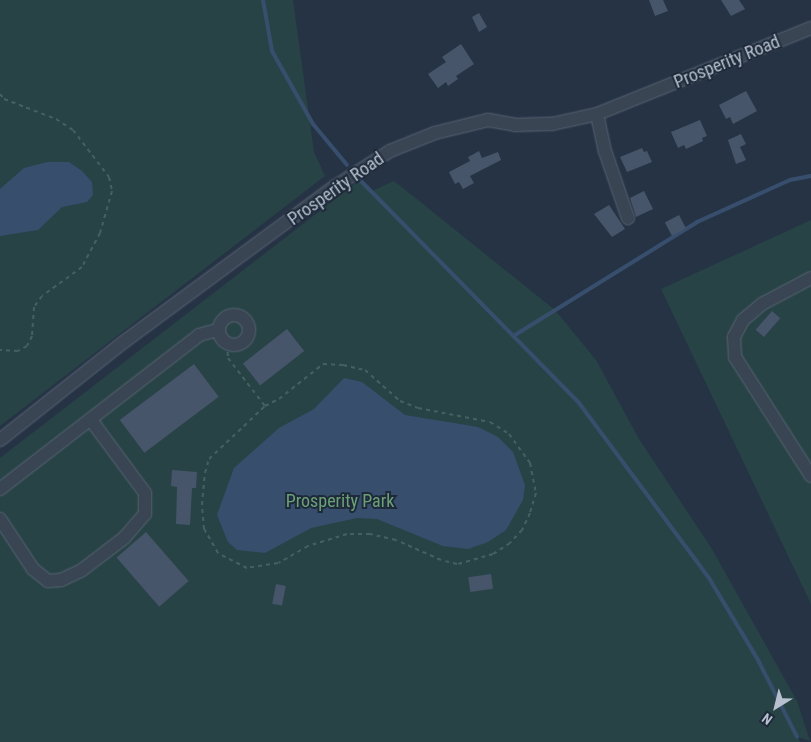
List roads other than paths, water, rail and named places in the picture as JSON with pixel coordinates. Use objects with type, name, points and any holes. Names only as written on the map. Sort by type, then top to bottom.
[{"type":"street","name":"Prosperity Road","points":[[0,440],[125,341],[334,187],[390,151],[435,133],[488,120],[515,125],[552,124],[597,114],[811,28]]},
{"type":"street","points":[[597,114],[605,151],[628,218]]},
{"type":"street","points":[[811,278],[762,304],[743,320],[734,337],[735,357],[811,476]]},
{"type":"street","points":[[0,489],[199,334],[218,330],[228,315],[236,314],[246,319],[249,334],[245,341],[236,345],[227,344],[218,330]]},
{"type":"street","points":[[0,519],[33,569],[48,581],[61,580],[82,570],[124,538],[144,514],[145,493],[91,420]]},
{"type":"water","points":[[47,162],[69,162],[82,171],[92,182],[93,195],[87,202],[62,207],[38,230],[0,236],[0,189],[24,168]]},
{"type":"water","points":[[344,378],[362,382],[405,415],[478,427],[498,437],[513,452],[525,485],[523,500],[506,530],[488,542],[468,549],[443,546],[377,519],[357,518],[311,528],[265,553],[237,550],[228,542],[217,515],[234,468],[279,428],[314,409]]},
{"type":"waterway","points":[[263,0],[272,51],[313,124],[347,165]]},
{"type":"waterway","points":[[515,335],[697,222],[790,180],[811,176]]},
{"type":"waterway","points":[[360,180],[579,403],[709,578],[758,660],[797,737]]},
{"type":"park label","name":"Prosperity Park","points":[[340,501]]}]
